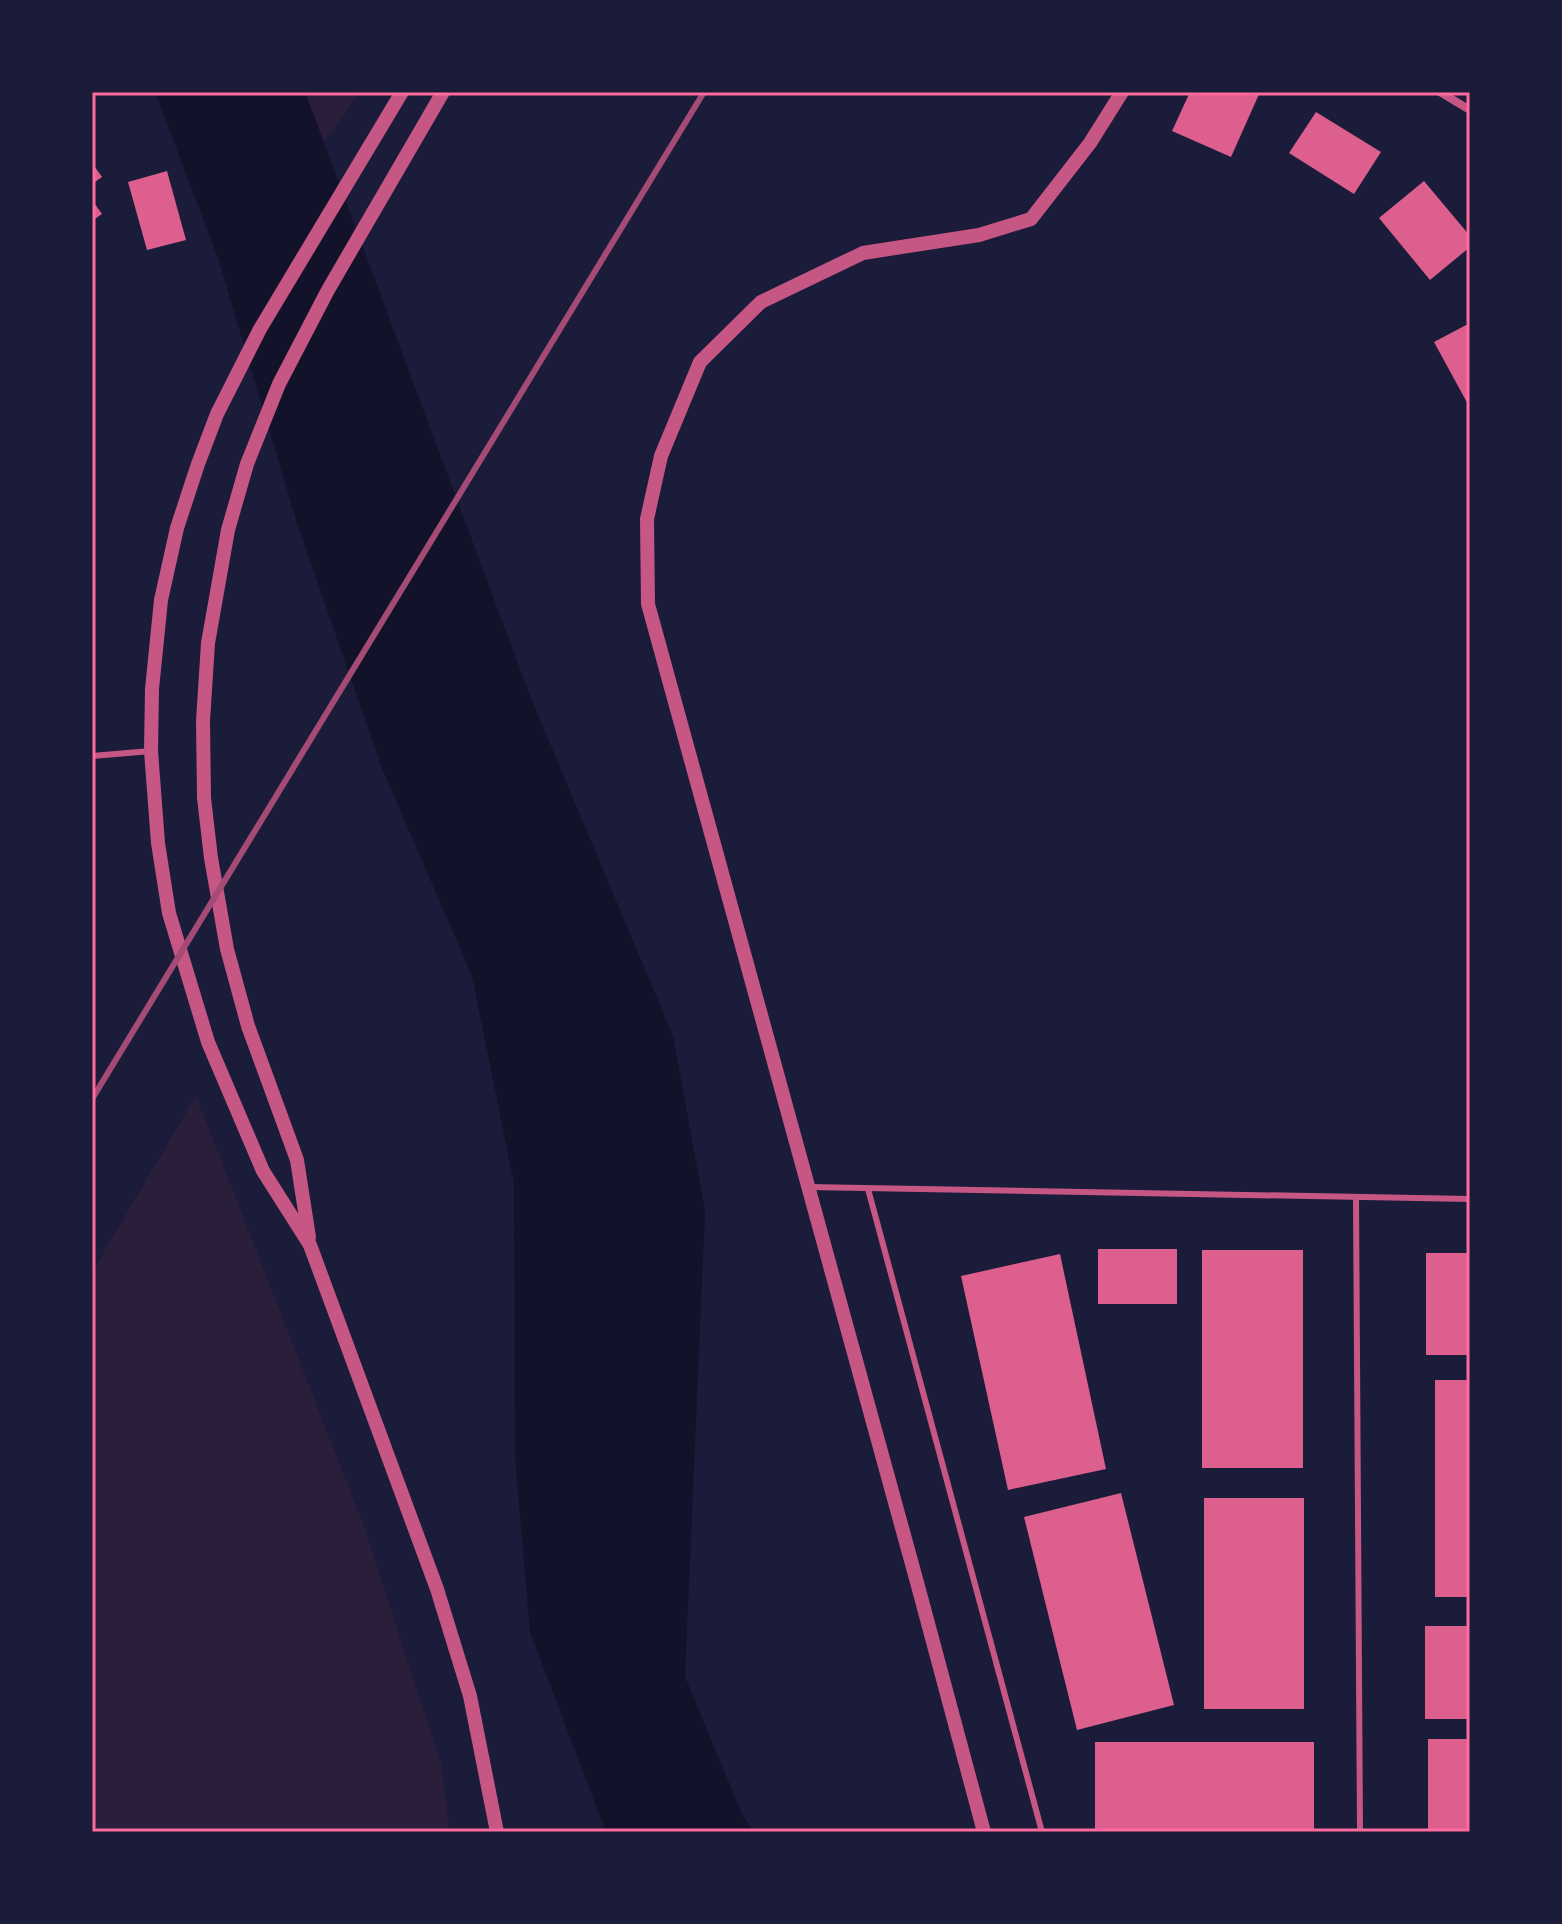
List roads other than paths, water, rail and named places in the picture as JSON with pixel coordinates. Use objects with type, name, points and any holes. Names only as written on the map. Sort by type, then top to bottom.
[{"type":"street","points":[[310,1245],[263,1171],[208,1042],[169,913],[158,843],[151,751],[152,689],[161,600],[177,528],[217,414],[260,329],[402,92]]},
{"type":"street","points":[[984,1832],[648,604],[647,519],[661,456],[700,362],[761,302],[863,253],[979,235],[1031,219],[1090,143],[1122,92]]},
{"type":"street","points":[[1440,92],[1470,110]]},
{"type":"street","points":[[442,93],[328,290],[279,384],[247,464],[228,530],[208,643],[203,721],[204,798],[227,949],[248,1026],[297,1160],[310,1245],[437,1589],[470,1696],[497,1832]]},
{"type":"lane","points":[[92,756],[151,751]]},
{"type":"lane","points":[[809,1187],[1470,1199]]},
{"type":"lane","points":[[868,1189],[1042,1832]]},
{"type":"lane","points":[[1356,1198],[1360,1832]]},
{"type":"railway","points":[[92,1099],[704,92]]}]
